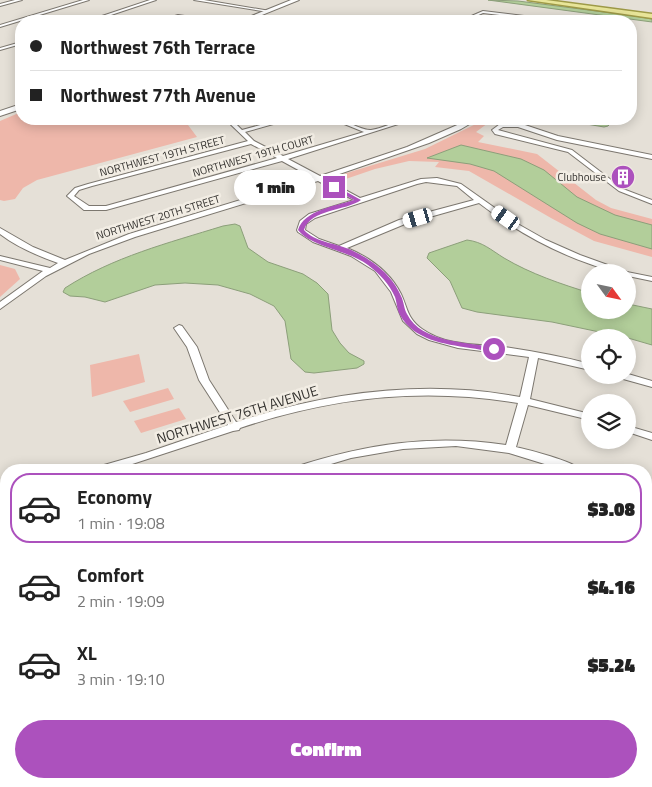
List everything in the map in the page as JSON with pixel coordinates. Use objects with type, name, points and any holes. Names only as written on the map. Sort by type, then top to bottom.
[{"type":"main road","points":[[531,0],[652,14]]},
{"type":"main road","points":[[552,0],[652,14]]},
{"type":"street","points":[[0,5],[20,0]]},
{"type":"street","points":[[37,15],[87,0]]},
{"type":"street","points":[[108,15],[154,0]]},
{"type":"street","points":[[199,0],[268,11]]},
{"type":"street","points":[[258,15],[296,0]]},
{"type":"street","points":[[476,15],[483,12],[503,15]]},
{"type":"street","points":[[0,26],[15,22]]},
{"type":"street","points":[[2,48],[15,45]]},
{"type":"street","points":[[2,48],[15,50]]},
{"type":"street","points":[[0,114],[15,108]]},
{"type":"street","points":[[234,125],[252,142],[359,200]]},
{"type":"street","points":[[240,132],[266,125]]},
{"type":"street","points":[[351,125],[369,132]]},
{"type":"street","name":"NORTHWEST 19TH COURT","points":[[99,209],[282,159],[392,125]]},
{"type":"street","name":"NORTHWEST 20TH STREET","points":[[0,306],[20,289],[49,270],[105,244],[409,149],[462,125]]},
{"type":"street","points":[[506,125],[496,128],[497,133],[570,151],[621,190],[652,202]]},
{"type":"street","points":[[519,125],[557,138],[652,157]]},
{"type":"street","name":"NORTHWEST 19TH STREET","points":[[99,209],[87,208],[70,196],[77,189],[252,142]]},
{"type":"street","points":[[581,365],[534,355],[463,346],[426,335],[410,324],[402,314],[398,297],[387,278],[369,263],[340,248],[307,237],[301,230],[303,223],[312,216],[415,182],[436,180],[459,185],[531,235],[595,264]]},
{"type":"street","points":[[340,248],[402,222],[481,200]]},
{"type":"street","points":[[0,230],[12,240],[34,251],[64,262]]},
{"type":"street","points":[[0,258],[49,270]]},
{"type":"street","points":[[636,276],[652,279]]},
{"type":"street","points":[[179,328],[192,347],[204,380],[235,428]]},
{"type":"street","points":[[510,450],[524,401],[534,355]]},
{"type":"street","points":[[636,380],[652,384]]},
{"type":"street","name":"NORTHWEST 76TH AVENUE","points":[[120,464],[294,409],[350,396],[445,391],[524,401],[581,415]]},
{"type":"street","points":[[636,431],[652,436]]},
{"type":"street","points":[[318,464],[362,451],[403,444],[477,445],[510,450],[556,464]]},
{"type":"shaded area","points":[[488,0],[518,1],[627,15],[600,15]]},
{"type":"shaded area","points":[[637,16],[652,19],[652,22],[637,20]]},
{"type":"shaded area","points":[[15,115],[15,125],[188,125],[197,137],[37,180],[23,188],[15,199],[4,201],[0,200],[0,121]]},
{"type":"shaded area","points":[[474,125],[485,125],[476,132],[484,136],[478,142],[537,154],[596,200],[611,208],[652,219],[652,257],[594,241],[469,171],[435,167],[439,162],[409,161],[375,169],[334,183],[333,180],[337,176],[425,149]]},
{"type":"shaded area","points":[[592,125],[609,125],[604,127]]},
{"type":"shaded area","points":[[461,145],[521,159],[544,170],[577,197],[615,215],[652,225],[652,249],[600,234],[577,223],[494,171],[470,164],[427,158]]},
{"type":"shaded area","points":[[235,224],[240,226],[248,248],[268,262],[303,274],[317,283],[328,294],[332,330],[349,353],[364,361],[364,364],[357,368],[314,373],[305,372],[291,359],[285,321],[274,306],[250,294],[218,285],[185,283],[155,285],[105,302],[85,297],[70,296],[63,292],[65,288],[83,277],[122,259],[182,238]]},
{"type":"shaded area","points":[[467,240],[482,244],[514,264],[535,274],[581,290],[581,319],[636,319],[636,306],[652,309],[652,345],[636,340],[636,329],[585,329],[462,308],[450,281],[427,258],[429,253]]},
{"type":"shaded area","points":[[0,265],[15,269],[20,279],[0,297]]},
{"type":"shaded area","points":[[139,354],[145,382],[92,397],[90,365]]},
{"type":"shaded area","points":[[168,388],[174,399],[130,412],[123,401]]},
{"type":"shaded area","points":[[179,408],[186,419],[141,433],[134,421]]},
{"type":"place","name":"Clubhouse","points":[[623,177]]},
{"type":"route","points":[[334,187],[359,200],[312,216],[303,223],[301,230],[307,237],[347,250],[369,263],[387,278],[398,297],[402,314],[410,324],[426,335],[463,346],[494,349]]}]
